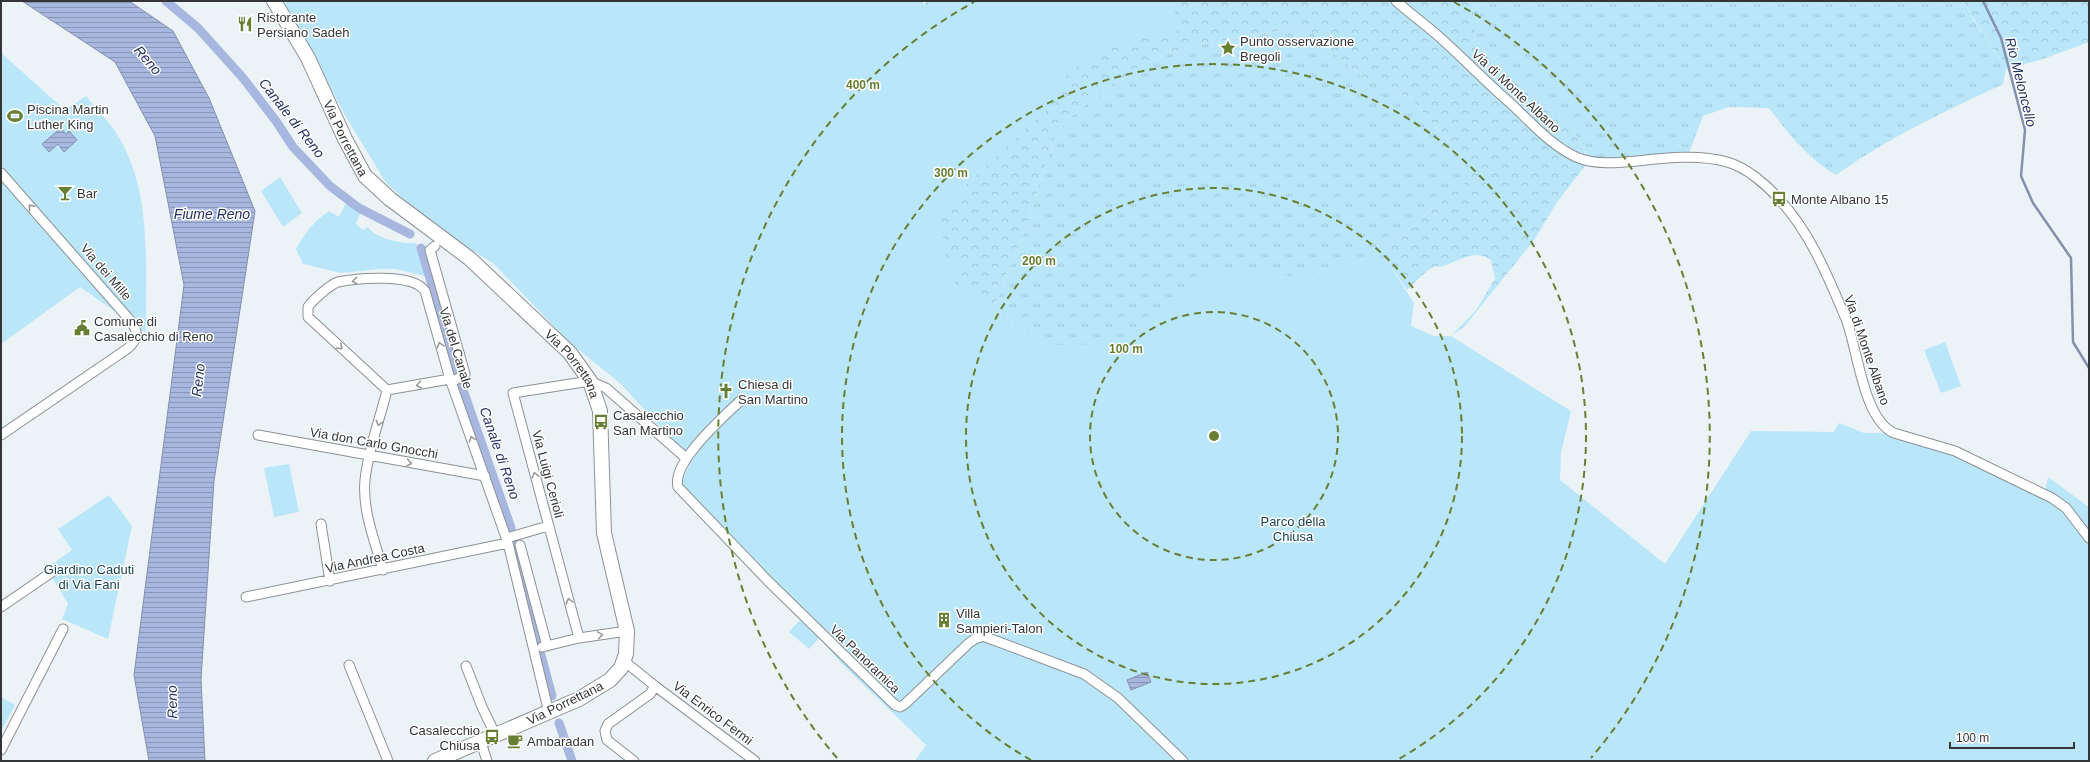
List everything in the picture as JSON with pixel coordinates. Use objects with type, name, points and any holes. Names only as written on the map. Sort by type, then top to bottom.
[{"type":"main road","name":"Via Porrettana","points":[[274,1],[308,58],[345,139],[365,176],[390,199],[475,264],[570,352],[590,381],[597,400],[601,422],[604,532],[627,631],[627,647],[624,661],[615,676],[601,687],[549,713],[435,761]]},
{"type":"street","name":"Via di Monte Albano","points":[[1396,1],[1447,44],[1553,144],[1576,156],[1606,162],[1700,158],[1727,162],[1738,166],[1770,190],[1795,217],[1812,244],[1846,321],[1871,408],[1887,429],[1971,458],[2052,498],[2066,508],[2089,538]]},
{"type":"street","name":"Via dei Mille","points":[[1,173],[132,322],[137,332],[136,340],[127,349],[1,436]]},
{"type":"street","points":[[383,570],[367,514],[365,482],[370,456],[388,390],[451,381],[465,374],[430,250],[435,246]]},
{"type":"street","name":"Via del Canale","points":[[388,390],[311,321],[308,313],[311,303],[338,283],[396,279],[419,284],[425,291],[451,381],[508,540],[549,713]]},
{"type":"street","points":[[590,381],[606,388],[686,458],[741,400]]},
{"type":"street","name":"Via Luigi Cerioli","points":[[579,638],[513,393],[590,381]]},
{"type":"street","name":"Via don Carlo Gnocchi","points":[[258,435],[485,476]]},
{"type":"street","name":"Via Panoramica","points":[[686,458],[678,475],[677,481],[681,490],[767,580],[859,672],[896,706],[902,706],[905,704],[969,643],[983,636],[1084,674],[1118,698],[1183,761]]},
{"type":"street","points":[[321,524],[330,581]]},
{"type":"street","name":"Via Andrea Costa","points":[[246,597],[383,570],[508,540],[548,526]]},
{"type":"street","points":[[520,545],[547,646]]},
{"type":"street","points":[[1,607],[52,572]]},
{"type":"street","points":[[1,750],[63,629]]},
{"type":"street","points":[[535,649],[579,638],[627,631]]},
{"type":"street","name":"Via Enrico Fermi","points":[[624,661],[755,761]]},
{"type":"street","points":[[349,665],[388,761]]},
{"type":"street","points":[[466,666],[482,707],[496,736]]},
{"type":"street","points":[[634,761],[614,747],[605,737],[606,727],[650,694],[655,686]]},
{"type":"street","points":[[481,742],[487,761]]},
{"type":"green space","name":"Parco della Chiusa","points":[[288,1],[922,1],[924,6],[938,1],[1174,1],[1177,33],[1153,34],[1133,39],[1095,56],[1074,69],[1057,87],[1046,111],[973,178],[939,215],[947,262],[962,265],[955,284],[994,307],[1046,351],[1053,345],[1082,345],[1124,338],[1141,327],[1192,284],[1217,271],[1247,271],[1301,277],[1362,261],[1387,261],[1414,303],[1411,326],[1434,336],[1451,336],[1571,411],[1561,453],[1560,480],[1665,564],[1751,431],[1834,432],[1839,423],[1864,433],[1890,433],[1915,441],[1995,472],[2044,498],[2048,477],[2089,507],[2089,761],[915,761],[926,745],[843,665],[819,638],[809,649],[789,632],[801,619],[680,485],[689,465],[689,459],[621,384],[568,341],[494,264],[433,225],[386,183],[345,115],[285,4]]},
{"type":"green space","points":[[726,1],[924,6],[927,1],[1480,1],[1474,39],[1536,99],[1571,126],[1589,161],[1557,202],[1535,239],[1464,327],[1451,336],[1476,310],[1495,279],[1491,260],[1479,255],[1473,255],[1444,266],[1431,268],[1407,290],[1387,261],[1362,261],[1413,226],[1435,205],[1467,182],[1471,169],[1412,99],[1366,80],[1326,47],[1306,26],[1204,44],[1172,52],[1141,66],[1078,110],[1056,133],[1025,229],[993,309],[948,280]]},
{"type":"green space","points":[[1480,1],[1964,1],[1971,16],[2006,69],[2003,84],[1896,137],[1836,175],[1808,154],[1791,136],[1769,108],[1729,107],[1703,116],[1687,158],[1590,161],[1571,126],[1536,99],[1474,39]]},
{"type":"green space","points":[[1964,1],[2089,1],[2089,42],[2043,59],[2006,69],[1971,15]]},
{"type":"green space","points":[[1306,26],[1326,47],[1366,80],[1412,99],[1471,169],[1467,183],[1435,205],[1413,226],[1362,261],[1311,275],[1146,346],[1046,351],[994,307],[1025,229],[1056,133],[1078,110],[1141,66],[1172,52],[1204,44]]},
{"type":"green space","points":[[1,53],[65,110],[86,96],[117,133],[131,161],[138,185],[142,209],[146,259],[146,333],[80,287],[1,344]]},
{"type":"green space","points":[[280,177],[302,213],[283,227],[261,191]]},
{"type":"green space","points":[[346,203],[361,211],[356,224],[363,230],[368,227],[383,238],[404,243],[416,243],[425,276],[395,269],[341,273],[303,264],[296,249],[306,233],[314,223],[329,211],[339,217]]},
{"type":"green space","points":[[1945,342],[1961,386],[1941,393],[1924,350]]},
{"type":"green space","points":[[289,464],[299,512],[274,517],[264,468]]},
{"type":"green space","name":"Giardino Caduti di Via Fani","points":[[109,495],[132,526],[108,639],[62,619],[68,604],[52,577],[58,572],[52,564],[72,550],[58,529]]},
{"type":"green space","points":[[1,697],[15,705],[1,731]]},
{"type":"water","name":"Fiume Reno","points":[[22,1],[129,1],[173,31],[209,98],[255,211],[214,481],[201,679],[205,761],[149,761],[134,675],[184,285],[155,136],[115,62]]},
{"type":"water","points":[[61,128],[66,134],[69,131],[77,140],[64,152],[58,144],[49,152],[42,144]]},
{"type":"water","points":[[1147,672],[1151,682],[1131,690],[1127,680]]},
{"type":"waterway","name":"Canale di Reno","points":[[166,1],[198,28],[243,78],[276,121],[293,147],[330,186],[359,208],[410,234]]},
{"type":"waterway","name":"Rio Meloncello","points":[[1983,1],[2001,38],[2025,130],[2021,176],[2033,203],[2071,258],[2073,342],[2089,368]]},
{"type":"waterway","name":"Canale di Reno","points":[[421,248],[457,370]]},
{"type":"waterway","name":"Canale di Reno","points":[[462,387],[511,528]]},
{"type":"waterway","points":[[514,541],[538,640]]},
{"type":"waterway","points":[[541,655],[552,696]]},
{"type":"waterway","points":[[559,723],[572,761]]},
{"type":"place","name":"Ristorante Persiano Sadeh","points":[[245,24]]},
{"type":"place","name":"Punto osservazione Bregoli","points":[[1228,48]]},
{"type":"place","name":"Piscina Martin Luther King","points":[[15,116]]},
{"type":"place","name":"Bar","points":[[65,193]]},
{"type":"place","name":"Monte Albano 15","points":[[1779,199]]},
{"type":"place","name":"Comune di Casalecchio di Reno","points":[[82,328]]},
{"type":"place","name":"Chiesa di San Martino","points":[[726,391]]},
{"type":"place","name":"Casalecchio San Martino","points":[[601,422]]},
{"type":"place","name":"Villa Sampieri-Talon","points":[[944,620]]},
{"type":"place","name":"Casalecchio Chiusa","points":[[492,737]]},
{"type":"place","name":"Ambaradan","points":[[515,741]]},
{"type":"water label","name":"Reno","points":[[148,60]]},
{"type":"water label","name":"Reno","points":[[198,380]]},
{"type":"water label","name":"Reno","points":[[172,702]]}]
